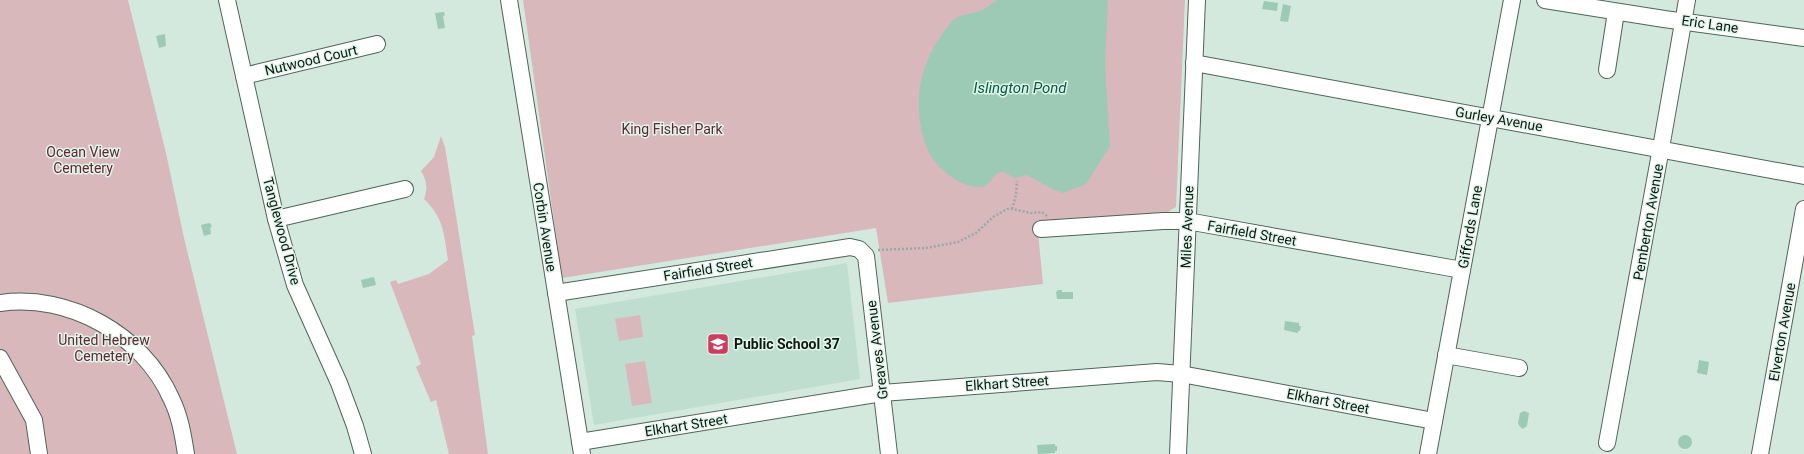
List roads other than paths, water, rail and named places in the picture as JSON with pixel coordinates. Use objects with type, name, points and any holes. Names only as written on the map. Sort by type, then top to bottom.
[{"type":"street","name":"Tanglewood Drive","points":[[227,0],[276,219],[295,285],[339,383],[355,426],[363,454]]},
{"type":"street","name":"Corbin Avenue","points":[[509,0],[581,448]]},
{"type":"street","name":"Miles Avenue","points":[[1178,454],[1197,0]]},
{"type":"street","name":"Giffords Lane","points":[[1428,454],[1512,0]]},
{"type":"street","name":"Eric Lane","points":[[1545,0],[1616,12],[1683,20],[1804,38]]},
{"type":"street","name":"Pemberton Avenue","points":[[1607,443],[1661,148],[1686,0]]},
{"type":"street","points":[[1607,70],[1616,12]]},
{"type":"street","name":"Nutwood Court","points":[[244,76],[377,44]]},
{"type":"street","name":"Gurley Avenue","points":[[1194,63],[1661,148],[1804,176]]},
{"type":"street","points":[[276,219],[404,189]]},
{"type":"street","name":"Elverton Avenue","points":[[1760,454],[1804,209]]},
{"type":"street","name":"Fairfield Street","points":[[1044,229],[1163,221],[1187,221],[1462,270]]},
{"type":"street","name":"Fairfield Street","points":[[556,293],[850,247],[861,251]]},
{"type":"street","name":"Greaves Avenue","points":[[861,251],[866,256],[889,454]]},
{"type":"street","points":[[0,303],[36,302],[63,307],[88,316],[114,332],[134,347],[158,375],[171,398],[180,420],[186,454]]},
{"type":"street","points":[[1446,355],[1519,368]]},
{"type":"street","points":[[0,358],[34,420],[39,454]]},
{"type":"street","name":"Elkhart Street","points":[[581,448],[882,393],[1157,372],[1181,374],[1434,421]]},
{"type":"water","name":"Islington Pond","points":[[997,0],[1108,0],[1105,65],[1110,146],[1086,184],[1063,193],[1054,190],[1027,175],[1015,178],[1003,172],[997,173],[986,185],[976,187],[968,185],[950,176],[942,170],[930,155],[922,130],[919,106],[922,78],[929,57],[934,47],[953,20],[959,16],[982,10]]},
{"type":"water","points":[[1264,1],[1278,3],[1277,11],[1262,9]]},
{"type":"water","points":[[1283,4],[1291,6],[1288,22],[1280,21]]},
{"type":"water","points":[[444,12],[445,15],[443,16],[445,28],[438,29],[435,13]]},
{"type":"water","points":[[165,34],[166,46],[159,48],[156,36]]},
{"type":"water","points":[[209,223],[212,227],[210,228],[211,234],[204,236],[201,225]]},
{"type":"water","points":[[374,277],[376,285],[363,288],[361,280]]},
{"type":"water","points":[[1058,290],[1062,290],[1062,292],[1073,292],[1073,299],[1057,299],[1056,292]]},
{"type":"water","points":[[1285,321],[1299,323],[1299,326],[1301,326],[1300,331],[1298,331],[1298,333],[1284,330]]},
{"type":"water","points":[[1699,360],[1709,362],[1707,375],[1697,373]]},
{"type":"water","points":[[1524,411],[1529,413],[1527,426],[1523,429],[1518,423],[1520,413]]},
{"type":"water","points":[[1685,435],[1690,437],[1692,442],[1690,447],[1685,449],[1680,447],[1678,442],[1680,437]]},
{"type":"water","points":[[1055,444],[1055,446],[1057,446],[1057,451],[1055,451],[1055,453],[1038,454],[1037,445]]},
{"type":"place","name":"Public School 37","points":[[718,344]]},
{"type":"park label","name":"King Fisher Park","points":[[672,129]]},
{"type":"park label","name":"Ocean View Cemetery","points":[[83,160]]},
{"type":"park label","name":"United Hebrew Cemetery","points":[[104,348]]}]
